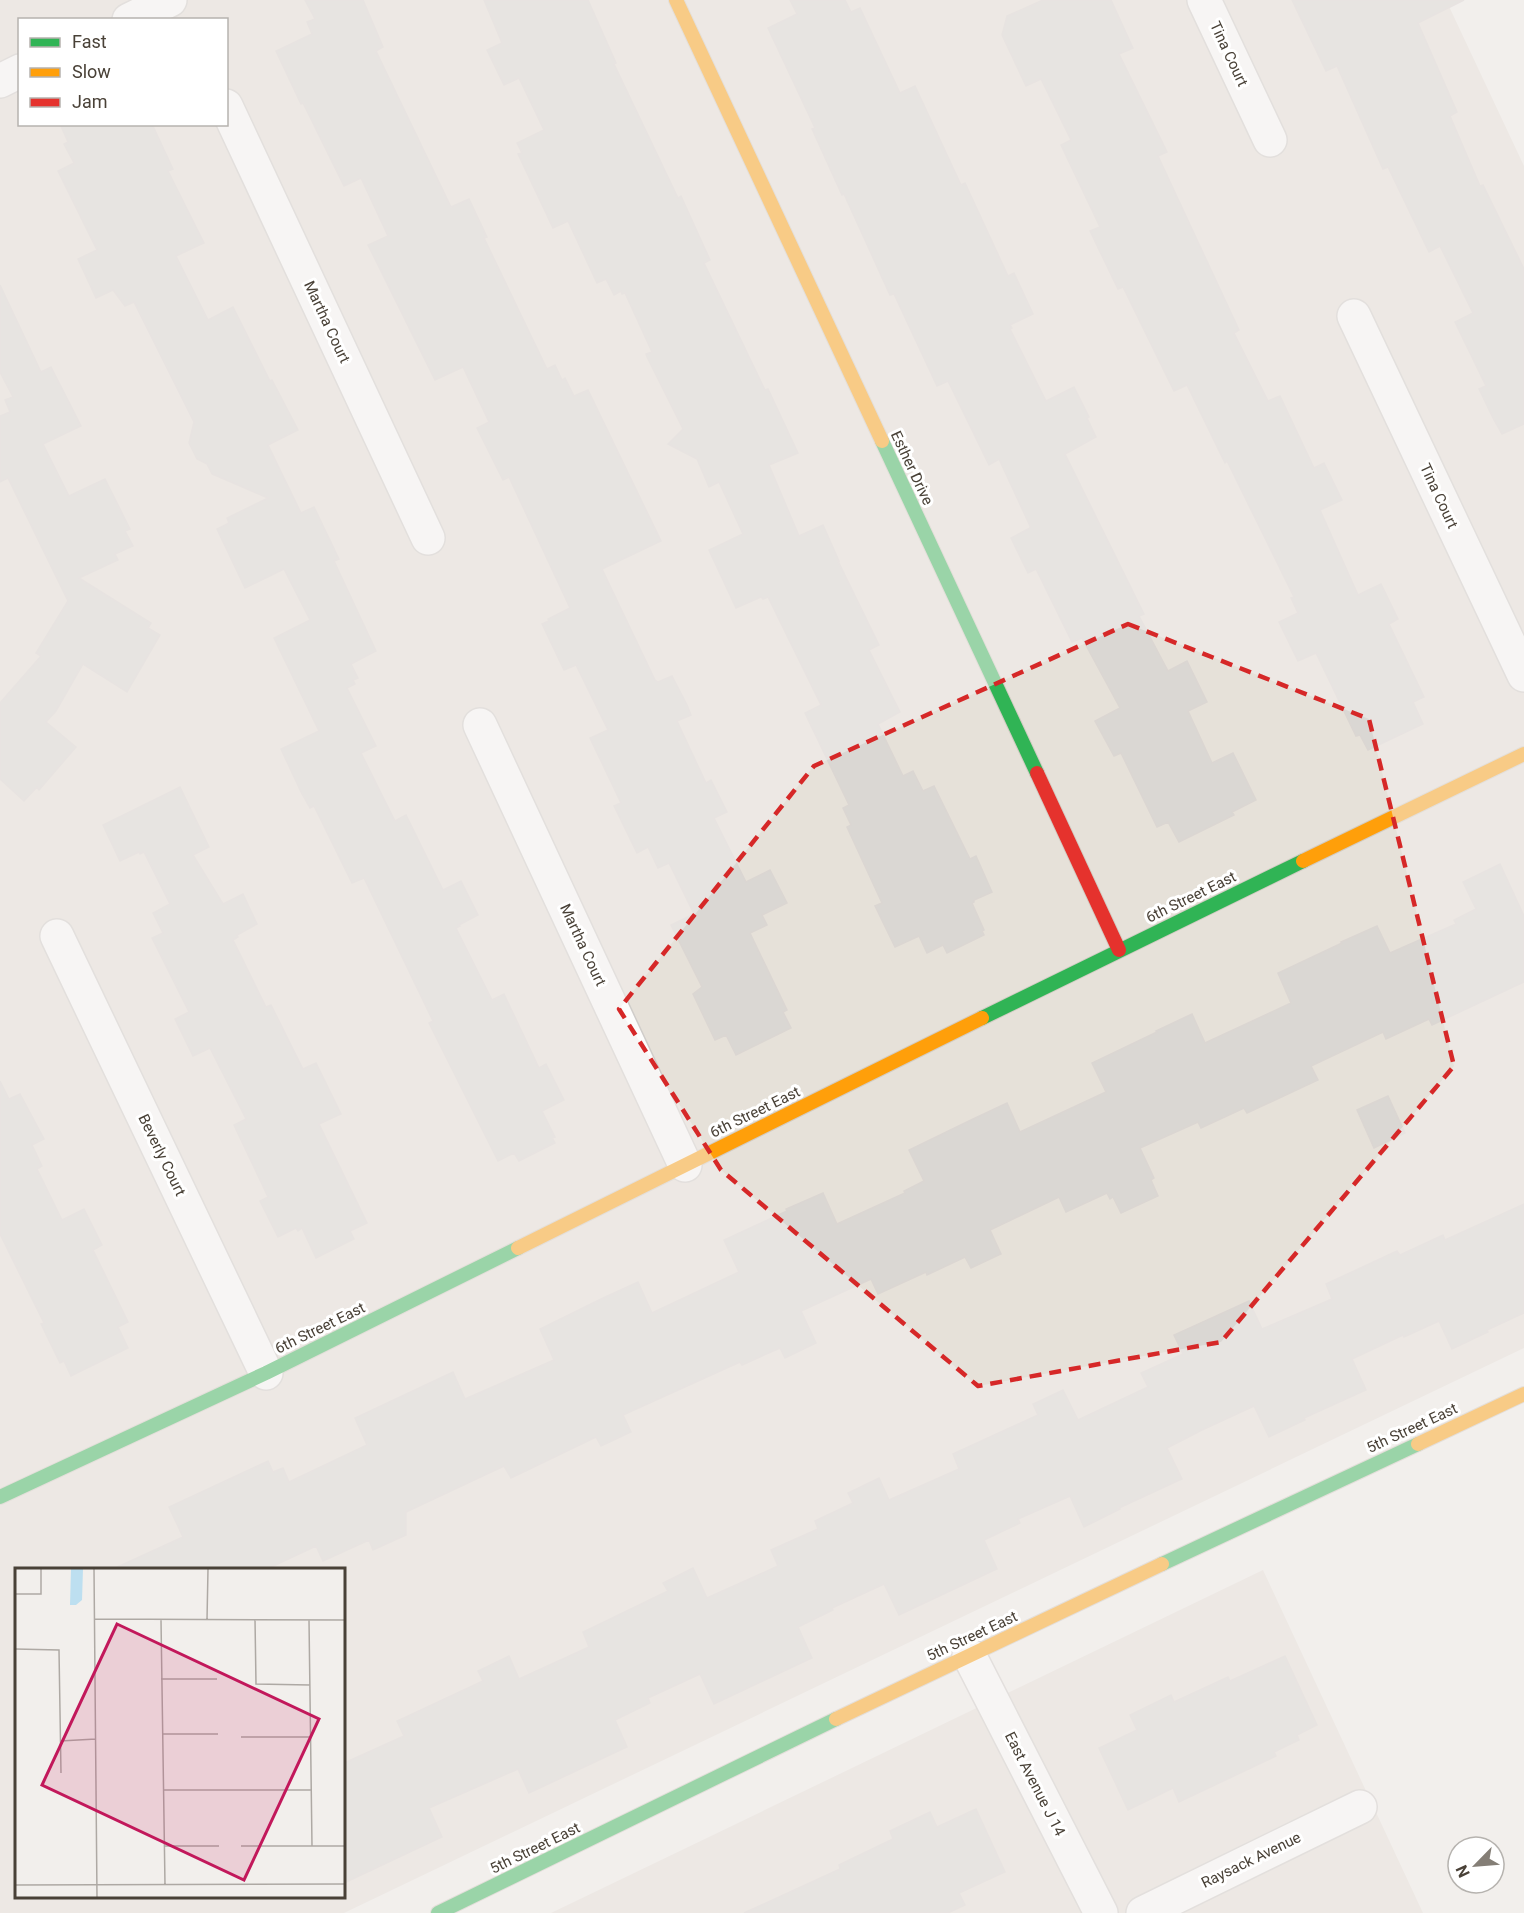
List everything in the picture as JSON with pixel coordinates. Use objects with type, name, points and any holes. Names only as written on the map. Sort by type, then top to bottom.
[{"type":"street","points":[[133,18],[170,0]]},
{"type":"street","points":[[177,0],[185,18]]},
{"type":"street","name":"Esther Drive","points":[[676,0],[1119,950]]},
{"type":"street","name":"Tina Court","points":[[1204,0],[1270,140]]},
{"type":"street","points":[[0,81],[18,72]]},
{"type":"street","name":"Martha Court","points":[[228,110],[428,538]]},
{"type":"street","name":"Tina Court","points":[[1354,316],[1524,675]]},
{"type":"street","name":"Martha Court","points":[[480,725],[685,1165]]},
{"type":"street","name":"6th Street East","points":[[0,1497],[266,1373],[1119,950],[1524,754]]},
{"type":"street","name":"Beverly Court","points":[[57,936],[266,1373]]},
{"type":"street","name":"5th Street East","points":[[438,1913],[969,1655],[1524,1394]]},
{"type":"street","name":"East Avenue J 14","points":[[969,1655],[1101,1913]]},
{"type":"street","name":"Raysack Avenue","points":[[1143,1913],[1360,1807]]},
{"type":"highlighted area","points":[[1128,624],[1369,719],[1454,1066],[1221,1342],[978,1386],[721,1170],[619,1009],[814,766]]},
{"type":"shaded area","points":[[0,0],[1446,0],[1524,166],[1524,1348],[344,1913],[0,1913]]},
{"type":"shaded area","points":[[1263,1570],[1423,1913],[551,1913]]},
{"type":"building","points":[[305,0],[363,0],[383,47],[376,51],[451,207],[469,199],[487,237],[484,238],[547,369],[555,365],[562,380],[565,378],[574,396],[588,390],[661,541],[602,569],[655,680],[658,682],[672,676],[687,705],[691,715],[677,721],[706,783],[711,780],[727,812],[714,818],[746,882],[770,870],[787,903],[762,915],[767,925],[750,933],[787,1010],[783,1012],[791,1028],[736,1055],[726,1035],[715,1040],[693,994],[702,987],[671,925],[694,914],[669,863],[658,868],[648,847],[637,853],[614,806],[621,803],[590,738],[608,730],[576,665],[564,670],[542,624],[570,608],[509,477],[503,480],[477,428],[489,422],[463,367],[435,380],[368,245],[388,236],[361,178],[344,186],[276,51],[312,34],[307,22],[315,19]]},
{"type":"building","points":[[484,0],[588,0],[616,63],[614,64],[678,198],[681,196],[710,260],[704,263],[798,453],[769,465],[799,536],[823,525],[879,645],[869,650],[900,712],[878,724],[903,776],[913,771],[923,791],[934,786],[970,859],[976,856],[992,892],[972,903],[984,935],[947,953],[943,945],[927,953],[919,936],[895,947],[875,906],[882,903],[847,827],[851,825],[843,808],[849,805],[805,713],[821,705],[768,597],[763,599],[761,597],[736,608],[709,550],[743,534],[719,482],[709,487],[697,459],[668,444],[683,429],[647,357],[646,354],[652,352],[625,293],[622,294],[621,291],[614,295],[606,279],[597,283],[568,221],[553,228],[518,154],[522,153],[517,143],[544,130],[519,78],[504,85],[487,50],[502,43]]},
{"type":"building","points":[[790,0],[845,0],[851,12],[860,8],[900,93],[915,86],[961,185],[965,183],[1008,276],[1014,273],[1033,314],[1010,325],[1012,328],[1010,329],[1046,401],[1074,387],[1089,417],[1087,418],[1096,437],[1065,454],[1144,614],[1139,616],[1168,671],[1187,661],[1207,702],[1188,711],[1212,763],[1233,753],[1256,800],[1232,812],[1234,815],[1179,842],[1168,822],[1157,827],[1121,753],[1114,756],[1095,721],[1120,708],[1082,638],[1072,642],[1036,569],[1028,573],[1011,538],[1030,526],[999,459],[989,465],[948,381],[937,386],[894,294],[890,295],[844,194],[842,195],[812,129],[815,128],[768,28],[797,14]]},
{"type":"building","points":[[1043,0],[1111,0],[1133,48],[1119,54],[1167,152],[1158,156],[1239,330],[1234,333],[1268,401],[1280,396],[1314,468],[1324,463],[1342,500],[1320,510],[1358,595],[1381,584],[1398,619],[1389,624],[1424,697],[1413,702],[1423,724],[1368,750],[1360,735],[1356,736],[1316,653],[1298,661],[1279,622],[1298,613],[1291,598],[1294,597],[1187,385],[1174,391],[1123,287],[1118,289],[1090,231],[1100,227],[1061,145],[1071,140],[1041,79],[1026,86],[1002,35],[1007,16]]},
{"type":"building","points":[[1292,0],[1464,0],[1418,23],[1457,112],[1450,116],[1480,186],[1483,185],[1524,269],[1524,424],[1502,434],[1493,418],[1479,389],[1486,386],[1455,322],[1473,313],[1440,246],[1429,252],[1388,167],[1383,169],[1337,66],[1326,71]]},
{"type":"building","points":[[61,126],[153,126],[173,169],[168,171],[204,243],[176,256],[208,320],[233,307],[270,381],[272,380],[298,430],[268,445],[301,513],[314,507],[339,559],[334,561],[376,651],[351,664],[358,678],[353,680],[355,684],[347,688],[376,746],[361,753],[395,821],[406,815],[443,890],[461,881],[478,915],[456,928],[492,1000],[504,994],[539,1068],[546,1064],[564,1100],[542,1111],[555,1137],[552,1138],[555,1143],[519,1161],[514,1153],[498,1161],[429,1023],[433,1021],[364,878],[352,883],[314,806],[310,808],[281,749],[319,731],[274,638],[310,620],[284,569],[245,588],[217,529],[229,523],[227,518],[268,498],[212,474],[207,464],[197,459],[189,443],[194,422],[134,302],[125,306],[113,290],[96,298],[78,259],[97,250],[58,171],[74,163],[64,144],[68,142]]},
{"type":"building","points":[[0,285],[41,372],[51,367],[81,426],[43,444],[69,496],[105,479],[130,529],[125,531],[133,546],[115,554],[118,560],[79,578],[151,623],[148,628],[160,635],[127,692],[83,664],[56,711],[46,722],[76,747],[39,790],[37,787],[24,801],[0,779],[0,703],[41,656],[36,653],[68,601],[8,478],[0,482],[0,416],[10,412],[5,400],[13,397],[0,372]]},
{"type":"building","points":[[180,787],[209,847],[193,855],[223,904],[243,894],[257,924],[237,935],[238,937],[233,940],[266,1007],[271,1005],[303,1069],[316,1063],[341,1114],[319,1124],[367,1223],[350,1231],[354,1239],[316,1258],[302,1228],[298,1231],[296,1228],[278,1237],[260,1201],[268,1197],[234,1125],[246,1119],[210,1048],[193,1056],[175,1019],[189,1012],[152,938],[163,933],[153,913],[170,904],[144,852],[120,861],[103,825]]},
{"type":"building","points":[[1500,864],[1524,916],[1524,982],[1432,1025],[1429,1019],[1386,1039],[1383,1032],[1311,1066],[1318,1080],[1247,1113],[1244,1108],[1201,1128],[1198,1122],[1140,1148],[1154,1178],[1151,1180],[1158,1196],[1121,1213],[1113,1197],[1110,1199],[1107,1193],[1066,1212],[1059,1197],[990,1230],[1001,1254],[971,1268],[965,1257],[878,1294],[871,1279],[801,1311],[816,1343],[785,1358],[780,1348],[742,1365],[740,1362],[623,1415],[631,1432],[601,1446],[596,1437],[511,1478],[504,1466],[406,1512],[406,1535],[373,1550],[369,1540],[323,1561],[316,1546],[269,1568],[115,1568],[183,1537],[169,1507],[268,1461],[273,1472],[283,1468],[289,1482],[367,1445],[355,1418],[453,1372],[465,1399],[554,1360],[540,1329],[601,1299],[638,1282],[652,1313],[739,1272],[724,1240],[787,1211],[786,1209],[823,1193],[837,1224],[905,1193],[904,1191],[924,1181],[909,1150],[971,1120],[1007,1103],[1020,1132],[1106,1092],[1092,1063],[1156,1031],[1192,1014],[1205,1043],[1291,1003],[1278,973],[1341,942],[1377,926],[1390,953],[1456,924],[1454,920],[1476,909],[1463,882]]},
{"type":"building","points":[[0,1081],[9,1099],[20,1094],[44,1139],[32,1145],[42,1166],[37,1169],[62,1220],[84,1209],[102,1245],[93,1250],[128,1322],[118,1327],[128,1348],[71,1376],[64,1361],[60,1363],[41,1324],[44,1323],[0,1234]]},
{"type":"building","points":[[1388,1096],[1405,1133],[1374,1148],[1357,1110]]},
{"type":"building","points":[[1524,1204],[1524,1313],[1452,1349],[1439,1321],[1352,1359],[1366,1390],[1304,1418],[1305,1420],[1269,1437],[1254,1406],[1202,1430],[1167,1448],[1182,1479],[1084,1527],[1070,1496],[1018,1519],[1020,1523],[984,1540],[997,1569],[899,1615],[884,1584],[832,1608],[833,1610],[798,1627],[812,1658],[714,1704],[700,1674],[648,1698],[650,1703],[615,1720],[627,1747],[529,1793],[518,1769],[429,1808],[442,1837],[345,1883],[345,1763],[404,1736],[397,1721],[483,1681],[478,1671],[509,1656],[519,1679],[589,1647],[583,1632],[668,1591],[663,1583],[693,1568],[707,1598],[778,1566],[771,1550],[818,1529],[815,1521],[853,1503],[848,1493],[879,1478],[889,1500],[959,1469],[953,1454],[1038,1415],[1033,1404],[1063,1390],[1078,1420],[1148,1387],[1141,1373],[1183,1354],[1174,1335],[1249,1301],[1262,1329],[1332,1299],[1326,1284],[1397,1251],[1400,1255],[1443,1235],[1445,1240]]},
{"type":"building","points":[[1285,1656],[1317,1725],[1297,1735],[1299,1740],[1274,1752],[1276,1756],[1179,1802],[1173,1788],[1128,1810],[1099,1748],[1137,1730],[1130,1715],[1171,1695],[1174,1702],[1228,1677],[1230,1681]]},
{"type":"building","points":[[976,1809],[1005,1872],[959,1893],[965,1905],[948,1913],[744,1913],[840,1869],[839,1865],[893,1839],[890,1831],[930,1812],[937,1827]]},
{"type":"traffic: fast","points":[[882,441],[1037,773]]},
{"type":"traffic: fast","points":[[982,1018],[1303,861]]},
{"type":"traffic: fast","points":[[0,1497],[266,1373],[518,1248]]},
{"type":"traffic: fast","points":[[1162,1564],[1418,1444]]},
{"type":"traffic: fast","points":[[438,1913],[836,1719]]},
{"type":"traffic: slow","points":[[676,0],[882,441]]},
{"type":"traffic: slow","points":[[1303,861],[1524,754]]},
{"type":"traffic: slow","points":[[518,1248],[982,1018]]},
{"type":"traffic: slow","points":[[1418,1444],[1524,1394]]},
{"type":"traffic: slow","points":[[836,1719],[1162,1564]]},
{"type":"traffic: jam","points":[[1037,773],[1119,950]]}]
